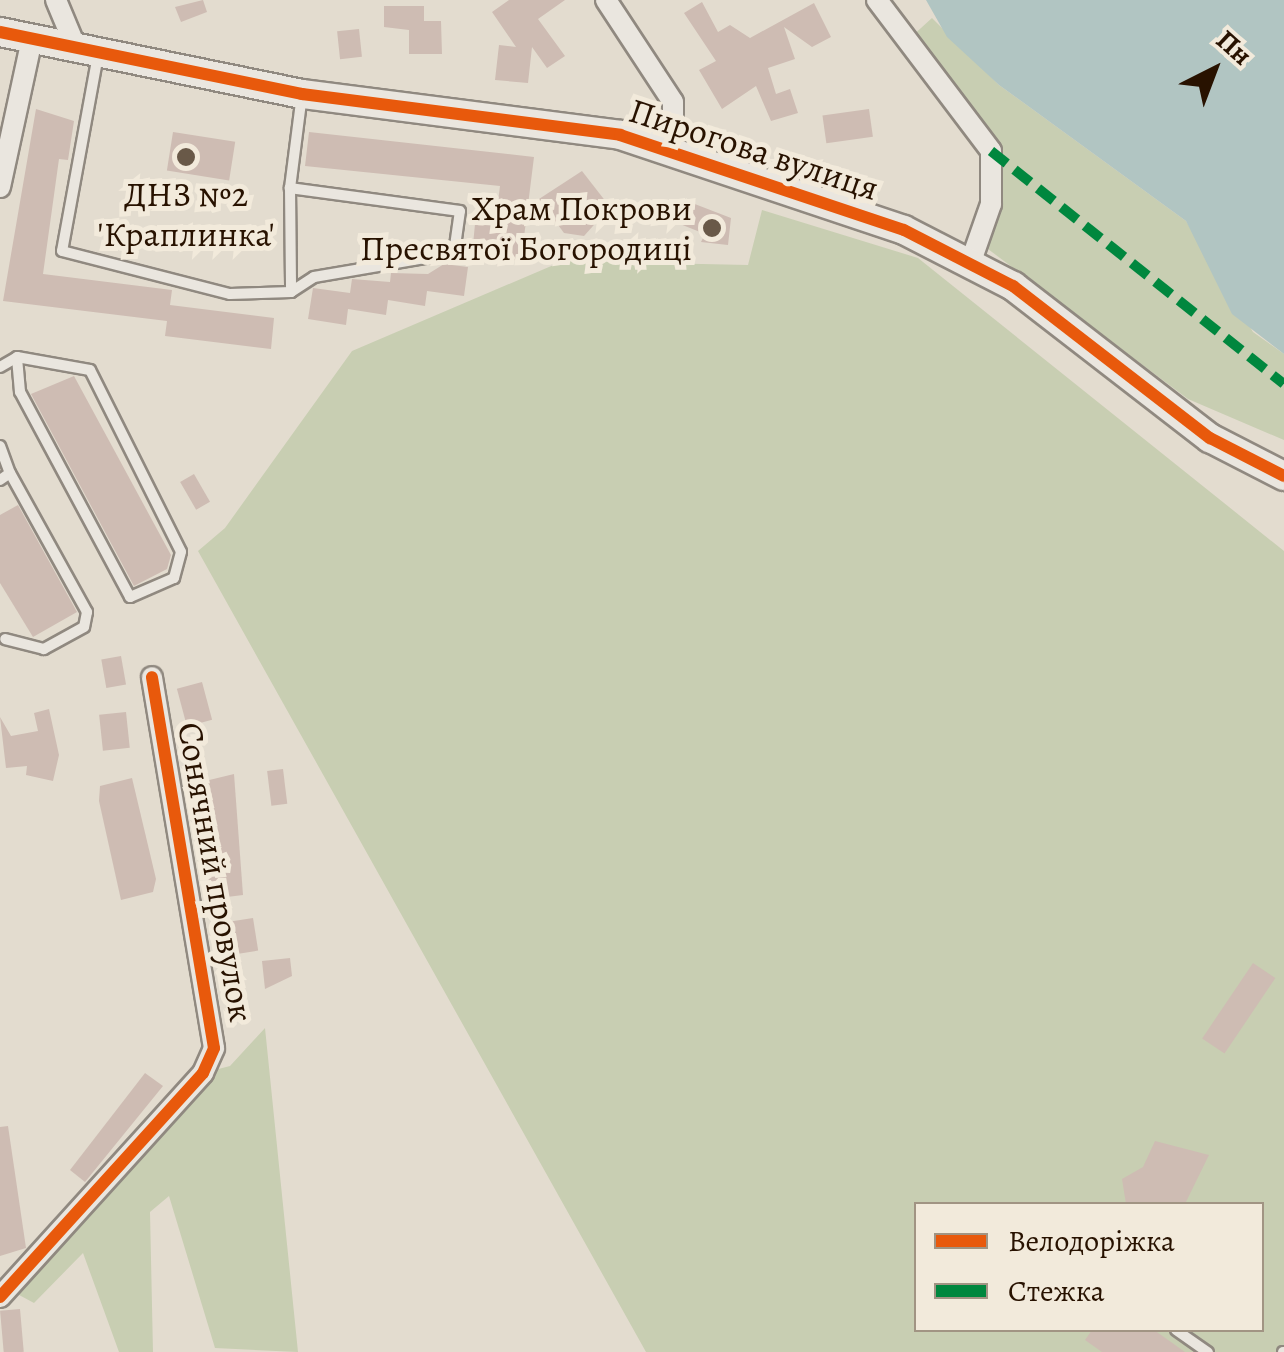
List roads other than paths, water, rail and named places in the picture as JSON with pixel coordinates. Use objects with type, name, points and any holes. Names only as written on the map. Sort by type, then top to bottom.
[{"type":"street","points":[[56,0],[87,51]]},
{"type":"street","points":[[606,0],[676,110],[674,152]]},
{"type":"street","points":[[877,0],[991,151],[991,204],[971,260]]},
{"type":"street","name":"Пирогова вулиця","points":[[0,32],[302,94],[602,131],[674,152],[971,260],[1210,438],[1284,476]]},
{"type":"street","points":[[0,187],[32,39]]},
{"type":"street","name":"Сонячний провулок","points":[[0,1297],[203,1074],[214,1048],[152,677]]},
{"type":"lane","points":[[87,51],[62,251],[230,294],[290,292],[314,277],[454,253],[460,211],[290,188]]},
{"type":"lane","points":[[290,292],[290,188],[302,94]]},
{"type":"lane","points":[[0,367],[17,356],[90,370],[181,552],[174,578],[130,597],[20,392],[17,356]]},
{"type":"lane","points":[[0,446],[5,477],[87,612],[84,626],[44,649],[2,637]]},
{"type":"lane","points":[[1179,1332],[1208,1352]]},
{"type":"place","name":"ДНЗ №2 'Краплинка'","points":[[186,157]]},
{"type":"place","name":"Храм Покрови Пресвятої Богородиці","points":[[712,228]]}]
